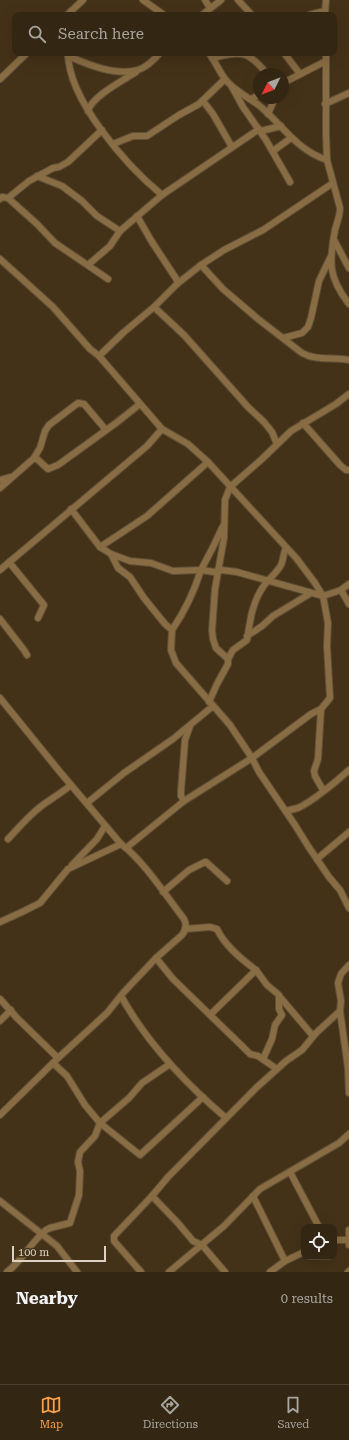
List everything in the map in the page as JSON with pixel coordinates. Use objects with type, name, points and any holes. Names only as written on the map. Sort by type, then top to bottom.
[{"type":"street","points":[[72,12],[83,0]]},
{"type":"street","points":[[144,0],[160,12]]},
{"type":"street","points":[[205,0],[210,8]]},
{"type":"street","points":[[205,12],[221,0]]},
{"type":"street","points":[[238,0],[249,12]]},
{"type":"street","points":[[325,12],[326,0]]},
{"type":"street","points":[[0,79],[24,56]]},
{"type":"street","points":[[68,56],[70,69],[77,89],[88,111],[113,144],[145,181],[162,195]]},
{"type":"street","points":[[72,56],[92,66],[116,71],[139,70]]},
{"type":"street","points":[[88,111],[90,106],[105,92],[146,66],[157,56]]},
{"type":"street","points":[[211,56],[224,79],[268,114],[306,151],[327,160]]},
{"type":"street","points":[[249,56],[258,62],[262,68]]},
{"type":"street","points":[[286,56],[300,74]]},
{"type":"street","points":[[326,56],[327,160],[340,208],[331,257],[332,271],[340,290],[349,303]]},
{"type":"street","points":[[289,80],[326,61]]},
{"type":"street","points":[[113,144],[133,136],[147,136],[203,100],[224,79]]},
{"type":"street","points":[[231,85],[243,107],[273,151],[290,182]]},
{"type":"street","points":[[326,104],[349,93]]},
{"type":"street","points":[[203,100],[213,114],[232,148]]},
{"type":"street","points":[[268,114],[272,104]]},
{"type":"street","points":[[88,265],[110,246],[120,231],[162,195],[260,130],[280,126]]},
{"type":"street","points":[[8,198],[20,187],[37,176],[68,162],[102,130]]},
{"type":"street","points":[[273,151],[292,138]]},
{"type":"street","points":[[37,176],[66,188],[97,216],[120,231]]},
{"type":"street","points":[[99,356],[124,332],[154,307],[177,284],[200,265],[224,250],[263,230],[333,183]]},
{"type":"street","points":[[0,199],[8,198],[37,224],[55,243],[108,279]]},
{"type":"street","points":[[137,216],[177,280],[177,284]]},
{"type":"street","points":[[334,240],[349,268]]},
{"type":"street","points":[[283,338],[302,333],[308,327],[319,281],[331,257]]},
{"type":"street","points":[[0,259],[53,307],[90,349],[99,356],[162,429],[188,444],[208,462],[297,559],[323,596],[328,623],[327,646],[330,698],[321,709],[311,714],[252,758],[184,801],[124,846],[68,869]]},
{"type":"street","points":[[200,265],[227,292],[296,349],[308,356],[349,360]]},
{"type":"street","points":[[154,307],[184,335],[248,407],[264,422],[272,432],[277,444]]},
{"type":"street","points":[[228,659],[216,648],[212,634],[214,593],[224,538],[225,500],[230,487],[291,431],[349,394]]},
{"type":"street","points":[[0,488],[34,458],[40,448],[45,430],[49,425],[78,403],[84,404],[106,430]]},
{"type":"street","points":[[34,458],[47,468],[53,468],[140,404]]},
{"type":"street","points":[[303,423],[340,465],[346,470],[349,470]]},
{"type":"street","points":[[0,570],[147,446],[162,429]]},
{"type":"street","points":[[100,547],[148,516],[208,462]]},
{"type":"street","points":[[0,480],[13,477]]},
{"type":"street","points":[[71,510],[100,547],[111,554],[130,561],[152,563],[173,571],[200,570],[214,572],[237,572],[323,596],[341,590],[349,584]]},
{"type":"street","points":[[224,523],[200,570],[195,589],[185,611],[172,630],[170,650],[176,662],[230,725],[252,758],[259,772],[317,859],[340,890],[349,908]]},
{"type":"street","points":[[87,803],[124,773],[167,744],[190,725],[211,704],[217,684],[228,664],[228,659],[233,650],[246,641],[254,603],[267,581],[280,567],[283,553],[286,548]]},
{"type":"street","points":[[111,554],[118,568],[130,577],[144,598],[165,624],[172,630]]},
{"type":"street","points":[[9,562],[44,605],[38,618]]},
{"type":"street","points":[[341,590],[349,604]]},
{"type":"street","points":[[247,636],[262,626],[273,616],[310,593]]},
{"type":"street","points":[[0,618],[27,655]]},
{"type":"street","points":[[0,698],[71,785],[163,892],[186,923],[186,929],[182,935],[156,958],[107,1013],[58,1058],[0,1115]]},
{"type":"street","points":[[321,709],[318,759],[314,771],[317,781],[323,790]]},
{"type":"street","points":[[184,801],[181,796],[181,791],[184,745],[190,725]]},
{"type":"street","points":[[286,811],[298,808],[349,770]]},
{"type":"street","points":[[8,839],[22,823],[71,785]]},
{"type":"street","points":[[0,922],[40,903],[68,869],[97,839],[106,826]]},
{"type":"street","points":[[317,859],[349,832]]},
{"type":"street","points":[[163,892],[189,870],[205,862],[227,882]]},
{"type":"street","points":[[186,929],[210,927],[216,930],[220,938],[256,970],[268,985],[280,996],[313,1036]]},
{"type":"street","points":[[156,958],[210,1016],[250,1054],[258,1056],[277,1069]]},
{"type":"street","points":[[349,965],[338,979],[341,1001],[340,1011],[348,1060],[349,1092]]},
{"type":"street","points":[[210,1016],[256,970]]},
{"type":"street","points":[[121,996],[128,1008],[170,1064],[226,1118]]},
{"type":"street","points":[[263,1059],[272,1039],[275,1025],[282,1015],[279,1004],[280,996]]},
{"type":"street","points":[[0,999],[58,1058]]},
{"type":"street","points":[[0,1021],[11,1010]]},
{"type":"street","points":[[141,1272],[114,1241],[117,1232],[168,1177],[260,1083],[286,1061],[302,1050],[313,1036],[340,1011]]},
{"type":"street","points":[[53,1063],[67,1076],[85,1105],[100,1123],[140,1155],[203,1097]]},
{"type":"street","points":[[7,1272],[18,1263],[42,1233],[50,1228],[70,1223],[79,1195],[80,1170],[78,1162],[80,1152],[95,1136],[100,1123],[129,1098],[142,1083],[170,1064]]},
{"type":"street","points":[[169,1272],[224,1226],[253,1196],[266,1185],[339,1143],[349,1134]]},
{"type":"street","points":[[290,1172],[317,1224]]},
{"type":"street","points":[[152,1196],[193,1241],[202,1245],[225,1272]]},
{"type":"street","points":[[253,1196],[285,1260]]},
{"type":"street","points":[[0,1201],[57,1246],[77,1272]]},
{"type":"street","points":[[349,1230],[349,1244]]},
{"type":"street","points":[[337,1240],[349,1240]]},
{"type":"street","points":[[270,1272],[285,1260],[301,1253]]}]
